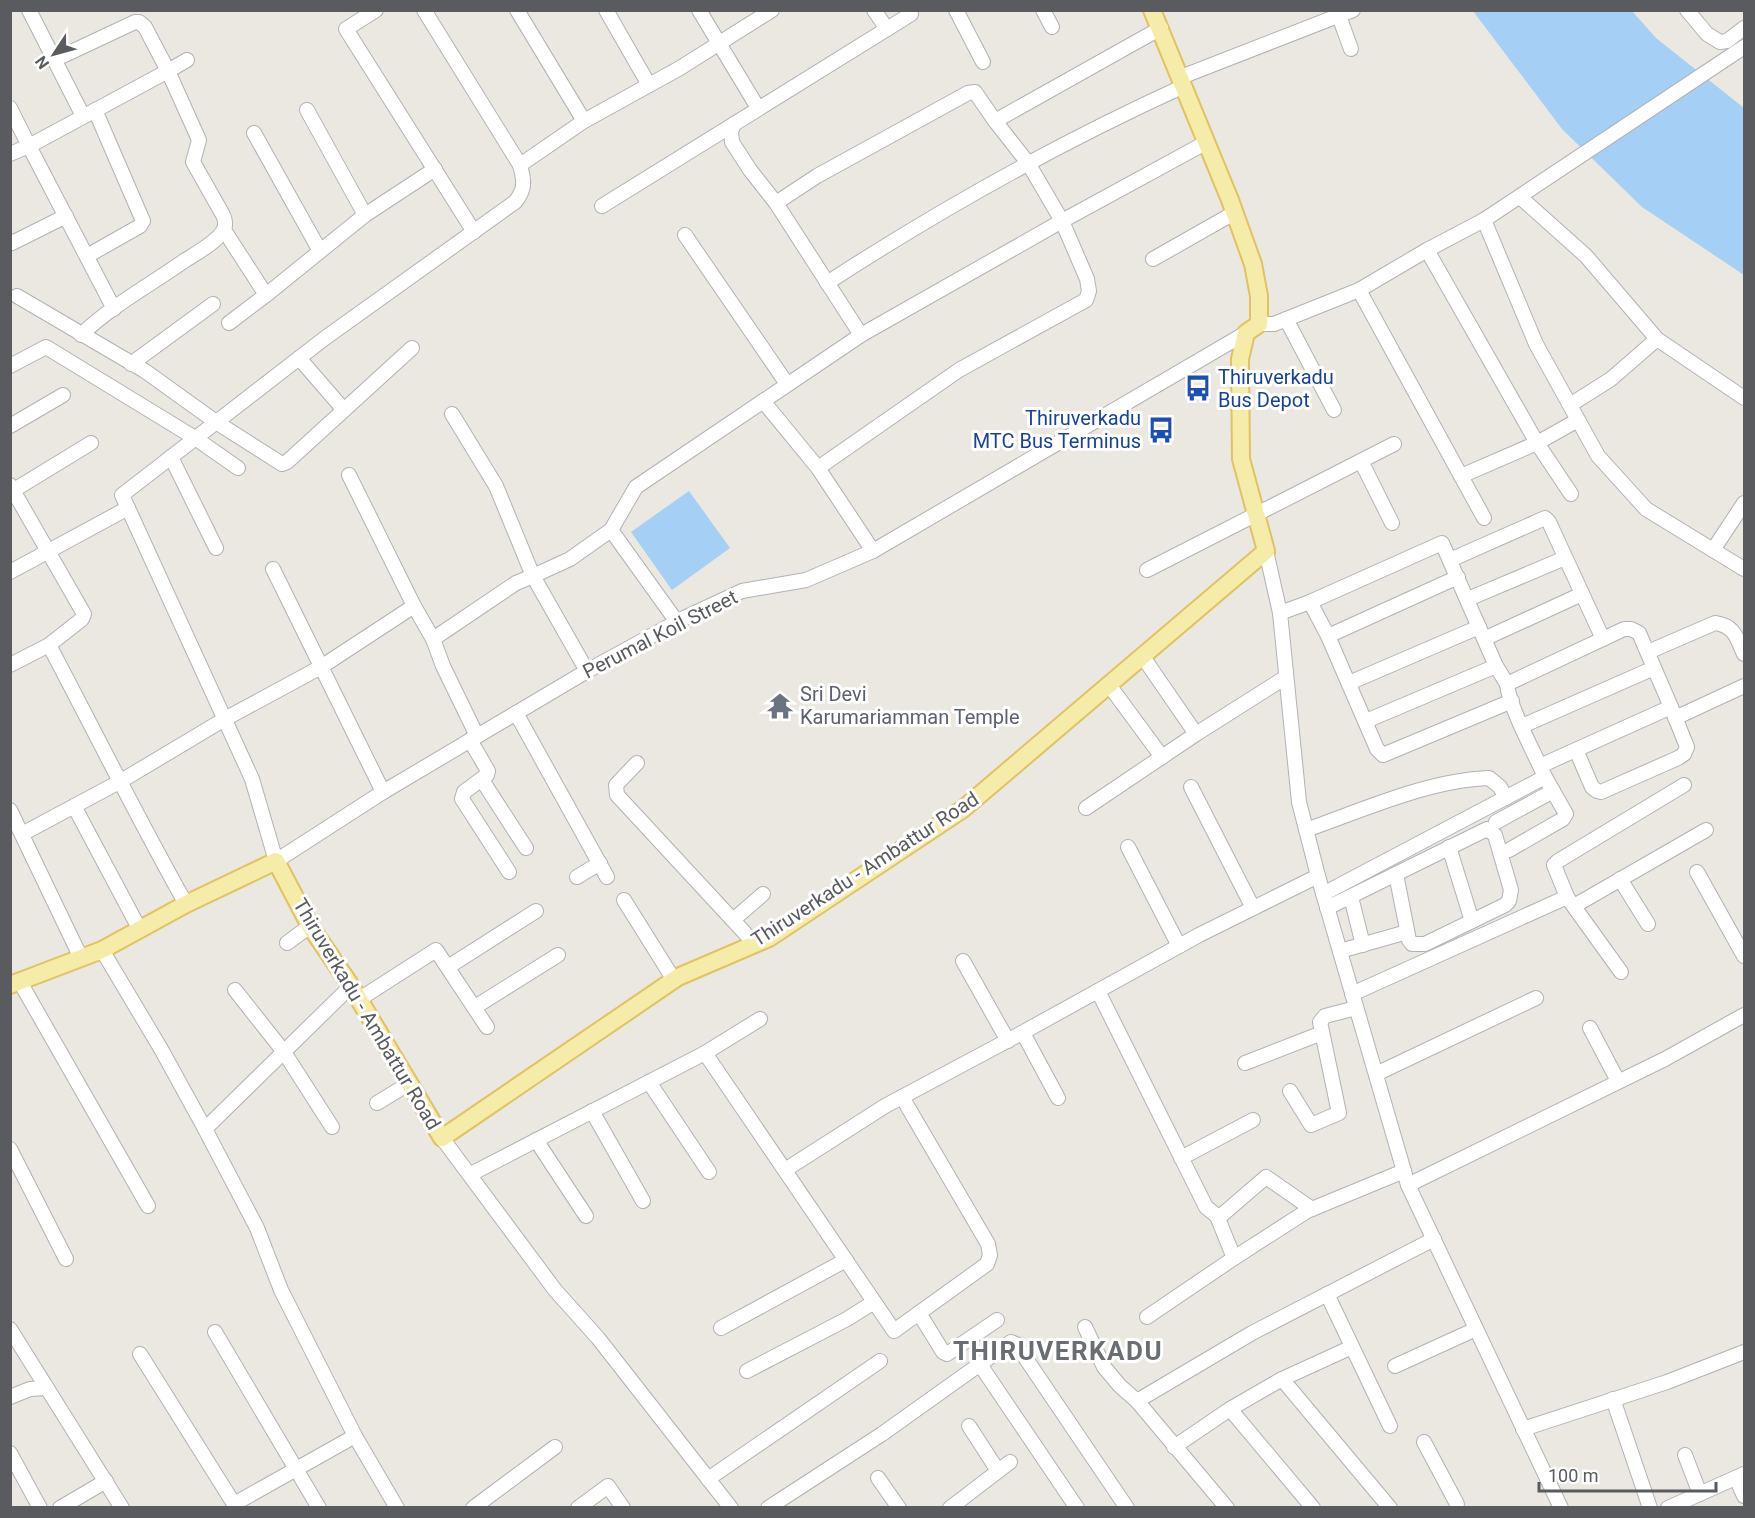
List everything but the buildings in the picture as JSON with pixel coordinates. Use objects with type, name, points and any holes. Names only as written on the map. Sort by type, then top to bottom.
[{"type":"main road","points":[[1152,10],[1183,82],[1253,264],[1259,296],[1252,328],[1240,360],[1242,459],[1266,550]]},
{"type":"main road","name":"Thiruverkadu - Ambattur Road","points":[[276,861],[310,926],[355,993],[442,1138],[674,980],[769,938],[963,809],[1266,550]]},
{"type":"main road","points":[[15,984],[102,950],[186,904],[276,861]]},
{"type":"street","points":[[376,10],[346,29],[474,232]]},
{"type":"street","points":[[276,861],[252,779],[223,720],[122,495],[299,358],[516,202],[522,194],[524,180],[520,165],[424,10]]},
{"type":"street","points":[[517,10],[584,121]]},
{"type":"street","points":[[606,10],[650,84]]},
{"type":"street","points":[[699,10],[758,108]]},
{"type":"street","points":[[520,165],[584,121],[720,44],[772,10]]},
{"type":"street","points":[[874,10],[887,29]]},
{"type":"street","points":[[956,10],[983,62]]},
{"type":"street","points":[[1043,10],[1052,27]]},
{"type":"street","points":[[827,283],[878,250],[1028,164],[1183,82],[1353,10]]},
{"type":"street","points":[[1688,10],[1707,34],[1720,42],[1727,41],[1744,28]]},
{"type":"street","points":[[32,12],[54,60],[89,113],[143,221],[140,226],[87,256]]},
{"type":"street","points":[[602,206],[911,14]]},
{"type":"street","points":[[1339,16],[1351,49]]},
{"type":"street","points":[[54,60],[135,22],[145,27],[168,70],[199,140],[194,165],[224,215],[225,222],[224,230],[210,244],[114,309],[81,335]]},
{"type":"street","points":[[995,121],[1161,28]]},
{"type":"street","points":[[1252,328],[1274,324],[1359,290],[1484,220],[1744,47]]},
{"type":"street","points":[[10,154],[29,146],[187,60]]},
{"type":"street","points":[[776,203],[818,176],[968,93],[975,92],[1028,164],[1062,221],[1087,279],[1089,291],[1086,300],[959,370],[818,468]]},
{"type":"street","points":[[10,108],[114,309]]},
{"type":"street","points":[[307,110],[365,215]]},
{"type":"street","points":[[734,124],[731,131],[732,142],[776,203],[861,335]]},
{"type":"street","points":[[254,133],[320,251]]},
{"type":"street","points":[[433,639],[516,584],[570,560],[610,530],[636,488],[861,335],[1206,142]]},
{"type":"street","points":[[229,323],[365,215],[435,169]]},
{"type":"street","points":[[1520,197],[1586,256],[1657,339],[1744,398]]},
{"type":"street","points":[[1153,259],[1234,213]]},
{"type":"street","points":[[10,241],[12,243],[66,216]]},
{"type":"street","points":[[1484,220],[1536,344],[1598,456],[1646,509],[1744,569]]},
{"type":"street","points":[[224,230],[266,295]]},
{"type":"street","points":[[685,235],[787,384]]},
{"type":"street","points":[[1427,250],[1538,443],[1571,494]]},
{"type":"street","points":[[1359,290],[1484,518]]},
{"type":"street","points":[[18,296],[131,364],[282,464],[287,462],[412,348]]},
{"type":"street","points":[[131,364],[213,304]]},
{"type":"street","points":[[1286,319],[1334,410]]},
{"type":"street","name":"Perumal Koil Street","points":[[276,861],[383,792],[586,671],[677,622],[742,591],[806,580],[873,551],[1252,328]]},
{"type":"street","points":[[1570,405],[1611,379],[1657,339]]},
{"type":"street","points":[[10,366],[46,347],[195,438],[238,468]]},
{"type":"street","points":[[299,358],[344,410]]},
{"type":"street","points":[[10,426],[63,395]]},
{"type":"street","points":[[763,401],[818,468],[873,551]]},
{"type":"street","points":[[452,414],[496,486],[533,576],[586,671]]},
{"type":"street","points":[[1461,476],[1538,443],[1578,420]]},
{"type":"street","points":[[10,665],[49,645],[82,619],[84,614],[12,488],[91,443]]},
{"type":"street","points":[[1147,570],[1394,444]]},
{"type":"street","points":[[171,457],[216,548]]},
{"type":"street","points":[[1361,461],[1392,523]]},
{"type":"street","points":[[349,475],[414,606],[433,639],[488,771],[482,780],[464,792],[462,799],[509,872]]},
{"type":"street","points":[[1713,550],[1744,503]]},
{"type":"street","points":[[10,572],[128,508]]},
{"type":"street","points":[[1450,560],[1545,518],[1549,522],[1603,639]]},
{"type":"street","points":[[610,530],[677,622]]},
{"type":"street","points":[[1280,613],[1310,602],[1442,543],[1496,666],[1507,684],[1508,693],[1522,726],[1566,814],[1563,819],[1509,850]]},
{"type":"street","points":[[1266,550],[1280,613],[1299,802],[1323,894],[1408,1185],[1561,1508]]},
{"type":"street","points":[[1468,599],[1565,558]]},
{"type":"street","points":[[273,569],[383,792]]},
{"type":"street","points":[[1329,636],[1458,577]]},
{"type":"street","points":[[1349,683],[1582,594]]},
{"type":"street","points":[[1310,602],[1329,636],[1377,749],[1383,755],[1512,701]]},
{"type":"street","points":[[22,834],[121,781],[223,720],[321,667],[414,606]]},
{"type":"street","points":[[1648,652],[1715,623],[1731,627],[1744,654]]},
{"type":"street","points":[[1507,684],[1624,629],[1631,629],[1639,633],[1687,747],[1684,754],[1601,792],[1592,787],[1576,750]]},
{"type":"street","points":[[49,645],[186,904]]},
{"type":"street","points":[[1143,657],[1196,734]]},
{"type":"street","points":[[1366,721],[1496,666]]},
{"type":"street","points":[[1522,726],[1654,668]]},
{"type":"street","points":[[1086,808],[1286,677]]},
{"type":"street","points":[[1109,686],[1162,757]]},
{"type":"street","points":[[1323,894],[1506,798],[1576,750],[1744,686]]},
{"type":"street","points":[[516,713],[607,877]]},
{"type":"street","points":[[638,763],[616,785],[617,795],[755,944]]},
{"type":"street","points":[[1306,830],[1434,786],[1472,778],[1489,778],[1500,787],[1506,798]]},
{"type":"street","points":[[482,780],[525,848]]},
{"type":"street","points":[[1621,972],[1570,902],[1554,870],[1554,865],[1684,785]]},
{"type":"street","points":[[1191,788],[1253,908]]},
{"type":"street","points":[[1496,822],[1553,791]]},
{"type":"street","points":[[74,806],[140,930]]},
{"type":"street","points":[[10,810],[81,958]]},
{"type":"street","points":[[1327,908],[1487,829],[1495,835],[1511,895],[1505,905],[1419,945],[1412,945],[1407,932],[1396,874]]},
{"type":"street","points":[[1352,994],[1620,879],[1706,830]]},
{"type":"street","points":[[1128,847],[1179,946]]},
{"type":"street","points":[[1449,847],[1472,921]]},
{"type":"street","points":[[577,877],[600,863]]},
{"type":"street","points":[[1698,872],[1744,956]]},
{"type":"street","points":[[784,1170],[902,1097],[1179,946],[1318,876]]},
{"type":"street","points":[[1620,879],[1648,924]]},
{"type":"street","points":[[733,920],[763,894]]},
{"type":"street","points":[[1351,897],[1363,945]]},
{"type":"street","points":[[624,900],[674,980]]},
{"type":"street","points":[[448,967],[536,911]]},
{"type":"street","points":[[287,943],[310,926]]},
{"type":"street","points":[[1340,951],[1407,932]]},
{"type":"street","points":[[102,950],[205,1129],[257,1228],[281,1290],[355,1436],[397,1508]]},
{"type":"street","points":[[205,1129],[284,1052],[355,993],[433,951],[438,951],[487,1027]]},
{"type":"street","points":[[475,1007],[558,956]]},
{"type":"street","points":[[963,961],[1008,1041]]},
{"type":"street","points":[[15,984],[148,1206]]},
{"type":"street","points":[[235,990],[284,1052],[332,1127]]},
{"type":"street","points":[[1098,992],[1202,1202],[1217,1216],[1234,1258]]},
{"type":"street","points":[[1376,1074],[1536,998]]},
{"type":"street","points":[[1290,1090],[1311,1125],[1339,1113],[1320,1022],[1323,1017],[1356,1008]]},
{"type":"street","points":[[1408,1185],[1665,1059],[1744,1015]]},
{"type":"street","points":[[471,1174],[705,1053],[760,1019]]},
{"type":"street","points":[[1590,1028],[1618,1081]]},
{"type":"street","points":[[1023,1033],[1058,1098]]},
{"type":"street","points":[[1245,1063],[1322,1033]]},
{"type":"street","points":[[705,1053],[894,1331],[987,1264],[990,1255],[988,1244],[902,1097]]},
{"type":"street","points":[[377,1103],[410,1083]]},
{"type":"street","points":[[649,1083],[709,1172]]},
{"type":"street","points":[[592,1111],[643,1201]]},
{"type":"street","points":[[1181,1158],[1253,1120]]},
{"type":"street","points":[[442,1138],[555,1290],[598,1338],[731,1508]]},
{"type":"street","points":[[536,1140],[586,1216]]},
{"type":"street","points":[[10,1149],[66,1260]]},
{"type":"street","points":[[1147,1317],[1312,1209],[1404,1171]]},
{"type":"street","points":[[1217,1216],[1229,1210],[1266,1177],[1312,1209]]},
{"type":"street","points":[[1137,1401],[1252,1333],[1434,1239]]},
{"type":"street","points":[[722,1328],[846,1260]]},
{"type":"street","points":[[1327,1294],[1390,1426]]},
{"type":"street","points":[[747,1371],[847,1319],[874,1302]]},
{"type":"street","points":[[919,1313],[947,1354],[997,1320]]},
{"type":"street","points":[[1084,1327],[1104,1366],[1120,1386],[1137,1401],[1227,1507]]},
{"type":"street","points":[[10,1329],[122,1508]]},
{"type":"street","points":[[1395,1366],[1476,1329]]},
{"type":"street","points":[[215,1332],[319,1508]]},
{"type":"street","points":[[768,1508],[882,1434],[1011,1342],[1015,1343],[1127,1508]]},
{"type":"street","points":[[1174,1447],[1230,1409],[1282,1379],[1352,1347]]},
{"type":"street","points":[[1523,1429],[1676,1378],[1744,1352]]},
{"type":"street","points":[[140,1354],[233,1506],[355,1436]]},
{"type":"street","points":[[708,1479],[880,1361]]},
{"type":"street","points":[[979,1363],[1077,1508]]},
{"type":"street","points":[[1282,1379],[1390,1508]]},
{"type":"street","points":[[10,1397],[30,1389],[47,1388]]},
{"type":"street","points":[[1613,1399],[1650,1508]]},
{"type":"street","points":[[1230,1409],[1313,1508]]},
{"type":"street","points":[[969,1426],[998,1471]]},
{"type":"street","points":[[1424,1442],[1454,1506]]},
{"type":"street","points":[[473,1508],[555,1447]]},
{"type":"street","points":[[10,1453],[40,1508]]},
{"type":"street","points":[[1685,1455],[1700,1494]]},
{"type":"street","points":[[951,1508],[1010,1462]]},
{"type":"street","points":[[1668,1508],[1740,1476],[1744,1496]]},
{"type":"street","points":[[878,1478],[899,1508]]},
{"type":"street","points":[[60,1508],[106,1481]]},
{"type":"street","points":[[578,1508],[608,1486],[623,1508]]},
{"type":"water","points":[[1473,11],[1632,11],[1656,38],[1744,108],[1744,275],[1642,207],[1562,129]]},
{"type":"water","points":[[689,491],[730,548],[672,590],[631,532]]},
{"type":"place","name":"Thiruverkadu Bus Depot","points":[[1198,388]]},
{"type":"place","name":"Thiruverkadu MTC Bus Terminus","points":[[1161,430]]},
{"type":"place","name":"Sri Devi Karumariamman Temple","points":[[780,706]]},
{"type":"district","name":"THIRUVERKADU","points":[[1058,1351]]}]
